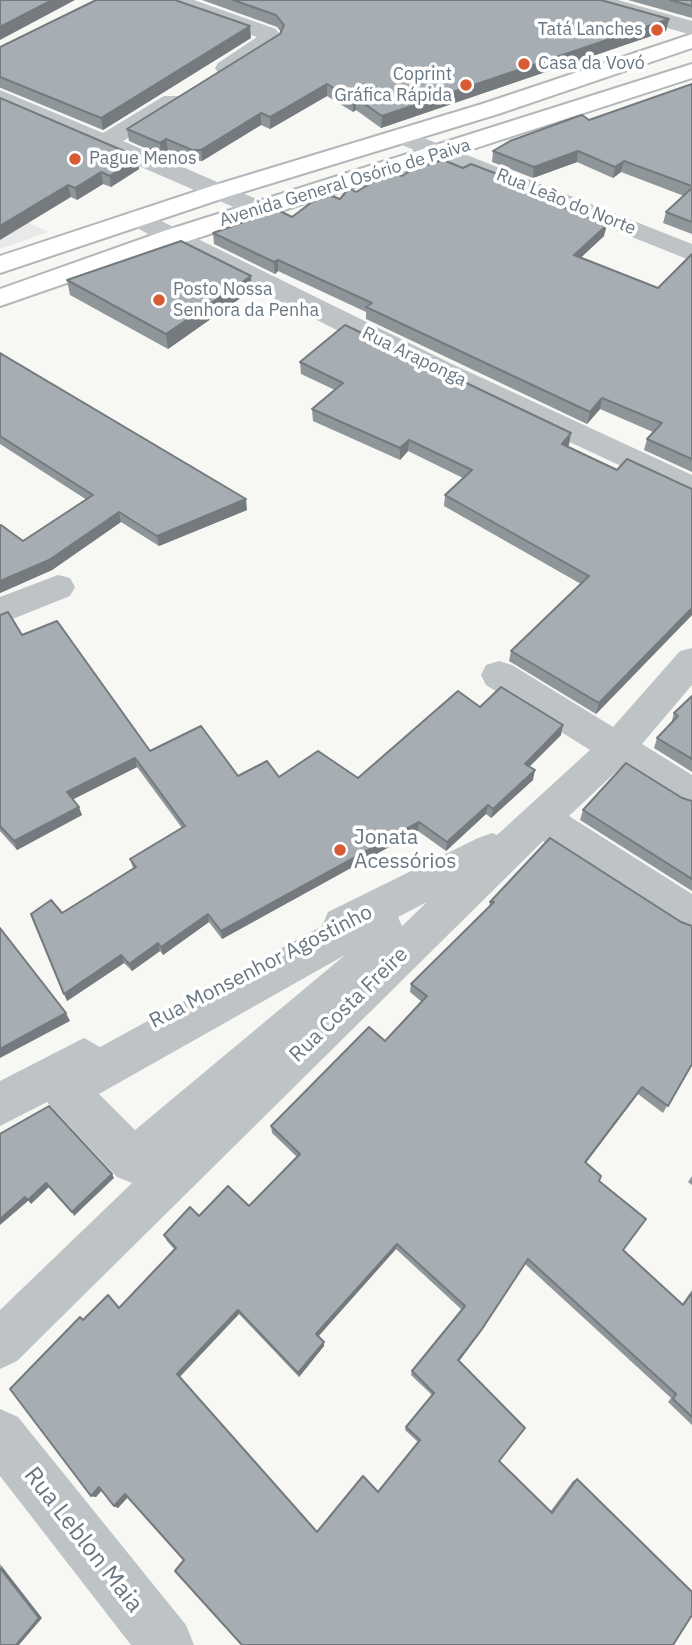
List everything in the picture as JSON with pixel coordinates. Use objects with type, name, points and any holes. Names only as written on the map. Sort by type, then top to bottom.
[{"type":"main road","name":"Avenida General Osório de Paiva","points":[[0,265],[221,191],[401,136],[692,41]]},
{"type":"main road","name":"Avenida General Osório de Paiva","points":[[0,298],[173,237],[443,153],[692,71]]},
{"type":"street","points":[[107,141],[271,38],[268,34],[174,0]]},
{"type":"street","points":[[594,0],[692,28]]},
{"type":"street","points":[[0,97],[107,141],[261,210]]},
{"type":"street","name":"Rua Leão do Norte","points":[[401,136],[692,253]]},
{"type":"street","name":"Rua Araponga","points":[[139,218],[431,366],[692,488]]},
{"type":"street","points":[[0,611],[58,587]]},
{"type":"street","name":"Rua Costa Freire","points":[[0,1345],[618,747],[692,661]]},
{"type":"street","points":[[499,675],[692,794]]},
{"type":"street","points":[[533,827],[692,916]]},
{"type":"street","name":"Rua Monsenhor Agostinho","points":[[0,1105],[268,961],[533,827]]},
{"type":"street","points":[[372,924],[383,928],[387,939],[384,948],[133,1161],[64,1090],[360,926],[372,924]]},
{"type":"street","name":"Rua Leblon Maia","points":[[0,1435],[166,1645]]},
{"type":"shaded area","points":[[0,207],[28,222],[48,232],[0,249]]},
{"type":"building","points":[[0,0],[52,0],[0,27]]},
{"type":"building","points":[[96,0],[175,0],[250,26],[101,118],[0,77],[0,47]]},
{"type":"building","points":[[233,0],[601,0],[669,19],[382,116],[356,98],[353,100],[327,84],[270,117],[261,113],[201,150],[192,150],[166,139],[160,143],[127,129],[280,34],[284,25],[276,15]]},
{"type":"building","points":[[670,0],[692,0],[692,6]]},
{"type":"building","points":[[692,84],[692,186],[624,161],[615,167],[578,151],[534,167],[493,151],[510,141],[573,118],[582,115],[589,120]]},
{"type":"building","points":[[0,98],[138,157],[110,176],[101,172],[75,188],[68,185],[0,226]]},
{"type":"building","points":[[443,160],[463,168],[471,164],[505,177],[497,180],[607,225],[574,255],[658,288],[692,254],[692,459],[647,439],[662,423],[602,398],[590,412],[366,307],[372,303],[213,233],[278,210],[292,217],[324,193],[340,199],[349,188],[356,192],[392,171],[402,176],[413,169]]},
{"type":"building","points":[[692,188],[692,222],[666,212]]},
{"type":"building","points":[[181,241],[251,276],[166,334],[67,280]]},
{"type":"building","points":[[345,325],[571,433],[562,444],[617,470],[627,459],[692,489],[692,608],[599,703],[511,651],[589,576],[445,495],[472,470],[409,440],[400,448],[312,409],[343,383],[300,362]]},
{"type":"building","points":[[0,353],[246,499],[157,536],[119,512],[49,560],[0,581],[1,525],[23,541],[93,495],[0,436]]},
{"type":"building","points":[[8,612],[22,635],[57,621],[150,751],[201,726],[238,776],[267,761],[279,777],[318,751],[358,778],[458,691],[480,707],[501,687],[563,725],[525,764],[535,770],[493,809],[488,805],[447,842],[419,822],[221,931],[208,914],[161,947],[158,943],[129,964],[121,955],[64,994],[31,914],[51,900],[62,913],[136,867],[130,859],[185,826],[135,758],[67,792],[79,807],[14,841],[0,826],[0,615]]},
{"type":"building","points":[[692,696],[692,759],[657,738],[678,716],[674,713]]},
{"type":"building","points":[[626,763],[682,798],[692,801],[692,879],[583,810]]},
{"type":"building","points":[[550,838],[681,922],[692,926],[692,1064],[668,1106],[642,1087],[585,1162],[601,1176],[599,1181],[646,1219],[623,1250],[683,1305],[692,1293],[692,1417],[673,1399],[676,1394],[528,1259],[458,1360],[525,1428],[499,1461],[552,1513],[577,1479],[692,1592],[692,1615],[673,1645],[242,1645],[175,1571],[184,1560],[125,1494],[114,1506],[99,1487],[91,1496],[10,1389],[80,1317],[83,1320],[108,1295],[119,1308],[176,1248],[164,1235],[190,1207],[199,1216],[228,1186],[249,1206],[300,1154],[271,1126],[369,1027],[385,1041],[427,996],[411,984],[494,902],[490,902]],"holes":[[[397,1244],[465,1306],[412,1371],[434,1393],[406,1427],[420,1440],[378,1492],[363,1476],[317,1532],[177,1374],[238,1310],[298,1373],[324,1342],[316,1334]]]},
{"type":"building","points":[[0,928],[66,1013],[0,1049]]},
{"type":"building","points":[[49,1106],[112,1174],[72,1212],[46,1183],[28,1200],[25,1197],[0,1219],[0,1134]]},
{"type":"building","points":[[0,1568],[39,1618],[16,1645],[0,1645]]},
{"type":"place","name":"Tatá Lanches","points":[[657,30]]},
{"type":"place","name":"Casa da Vovó","points":[[524,64]]},
{"type":"place","name":"Coprint Gráfica Rápida","points":[[466,85]]},
{"type":"place","name":"Pague Menos","points":[[75,159]]},
{"type":"place","name":"Posto Nossa Senhora da Penha","points":[[159,300]]},
{"type":"place","name":"Jonata Acessórios","points":[[340,850]]}]
